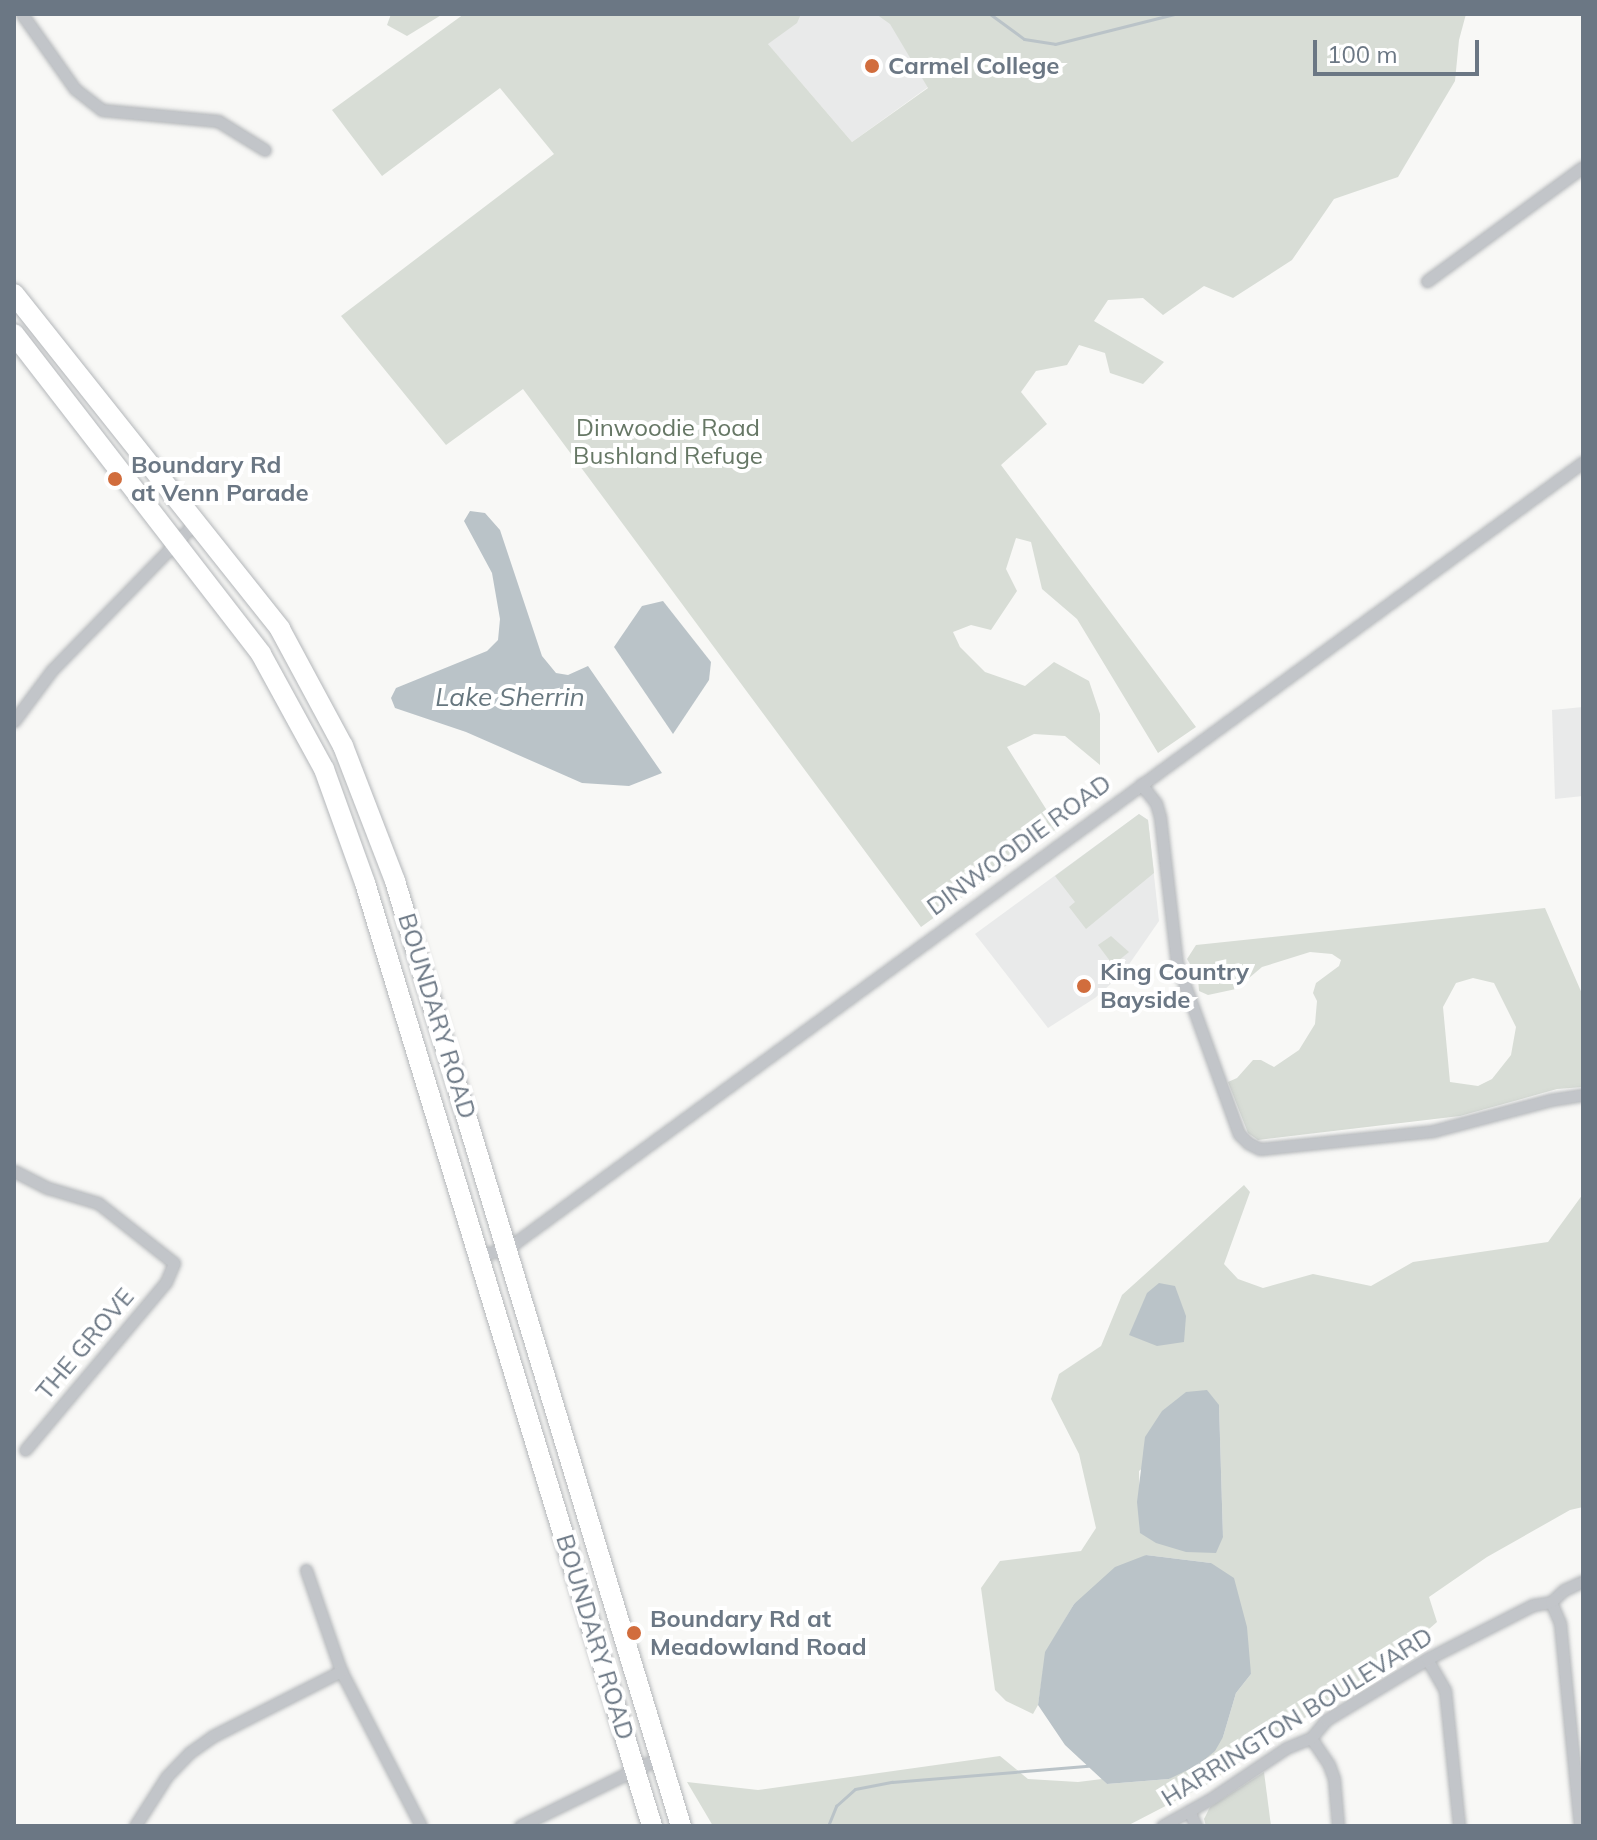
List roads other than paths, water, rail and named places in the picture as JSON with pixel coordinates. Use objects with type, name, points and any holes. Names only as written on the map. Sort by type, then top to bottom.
[{"type":"highway","name":"BOUNDARY ROAD","points":[[14,294],[280,629],[343,746],[395,881],[681,1826]]},
{"type":"highway","name":"BOUNDARY ROAD","points":[[14,334],[261,654],[294,708],[324,769],[365,883],[652,1826]]},
{"type":"street","points":[[22,14],[75,89],[102,110],[218,121],[265,150]]},
{"type":"street","points":[[1427,281],[1583,167]]},
{"type":"street","name":"DINWOODIE ROAD","points":[[478,1256],[508,1248],[1583,462]]},
{"type":"street","points":[[14,721],[52,670],[195,523]]},
{"type":"street","points":[[1141,784],[1156,803],[1160,817],[1177,963],[1239,1134],[1248,1143],[1260,1149],[1433,1131],[1550,1100],[1583,1095]]},
{"type":"street","name":"THE GROVE","points":[[14,1171],[48,1188],[98,1203],[174,1263],[166,1282],[25,1450]]},
{"type":"street","points":[[306,1570],[341,1671],[421,1826]]},
{"type":"street","name":"HARRINGTON BOULEVARD","points":[[1162,1826],[1286,1748],[1311,1738],[1326,1720],[1427,1659],[1533,1605],[1551,1602],[1564,1590],[1583,1581]]},
{"type":"street","points":[[1551,1602],[1560,1623],[1580,1826]]},
{"type":"street","points":[[1427,1659],[1445,1690],[1459,1826]]},
{"type":"street","points":[[135,1826],[167,1776],[189,1753],[213,1736],[341,1671]]},
{"type":"street","points":[[1311,1738],[1329,1765],[1334,1779],[1338,1826]]},
{"type":"street","points":[[520,1826],[661,1757]]},
{"type":"street","points":[[674,1801],[688,1826]]},
{"type":"street","points":[[1189,1811],[1196,1826]]},
{"type":"water","name":"Lake Sherrin","points":[[470,511],[485,513],[500,530],[542,656],[556,673],[568,675],[588,666],[662,773],[629,786],[582,783],[466,732],[395,708],[391,698],[396,688],[487,651],[498,640],[500,619],[492,573],[464,521]]},
{"type":"water","points":[[663,601],[711,662],[709,680],[673,734],[614,647],[642,606]]},
{"type":"water","points":[[1159,1283],[1175,1286],[1186,1316],[1184,1342],[1157,1346],[1129,1335],[1147,1293]]},
{"type":"water","points":[[1207,1390],[1219,1405],[1223,1537],[1216,1553],[1186,1552],[1156,1543],[1140,1533],[1137,1502],[1145,1437],[1162,1411],[1186,1392]]},
{"type":"water","points":[[1146,1555],[1211,1563],[1234,1578],[1247,1627],[1251,1674],[1236,1693],[1223,1737],[1215,1751],[1198,1765],[1169,1779],[1107,1784],[1065,1745],[1038,1705],[1045,1652],[1074,1604],[1115,1567]]},
{"type":"waterway","points":[[990,14],[1024,39],[1055,44],[1174,14]]},
{"type":"waterway","points":[[828,1826],[836,1806],[855,1789],[892,1782],[1088,1766]]},
{"type":"place","name":"Carmel College","points":[[872,66]]},
{"type":"place","name":"Boundary Rd at Venn Parade","points":[[115,479]]},
{"type":"place","name":"King Country Bayside","points":[[1084,986]]},
{"type":"place","name":"Boundary Rd at Meadowland Road","points":[[634,1633]]},
{"type":"park label","name":"Dinwoodie Road Bushland Refuge","points":[[668,442]]}]
